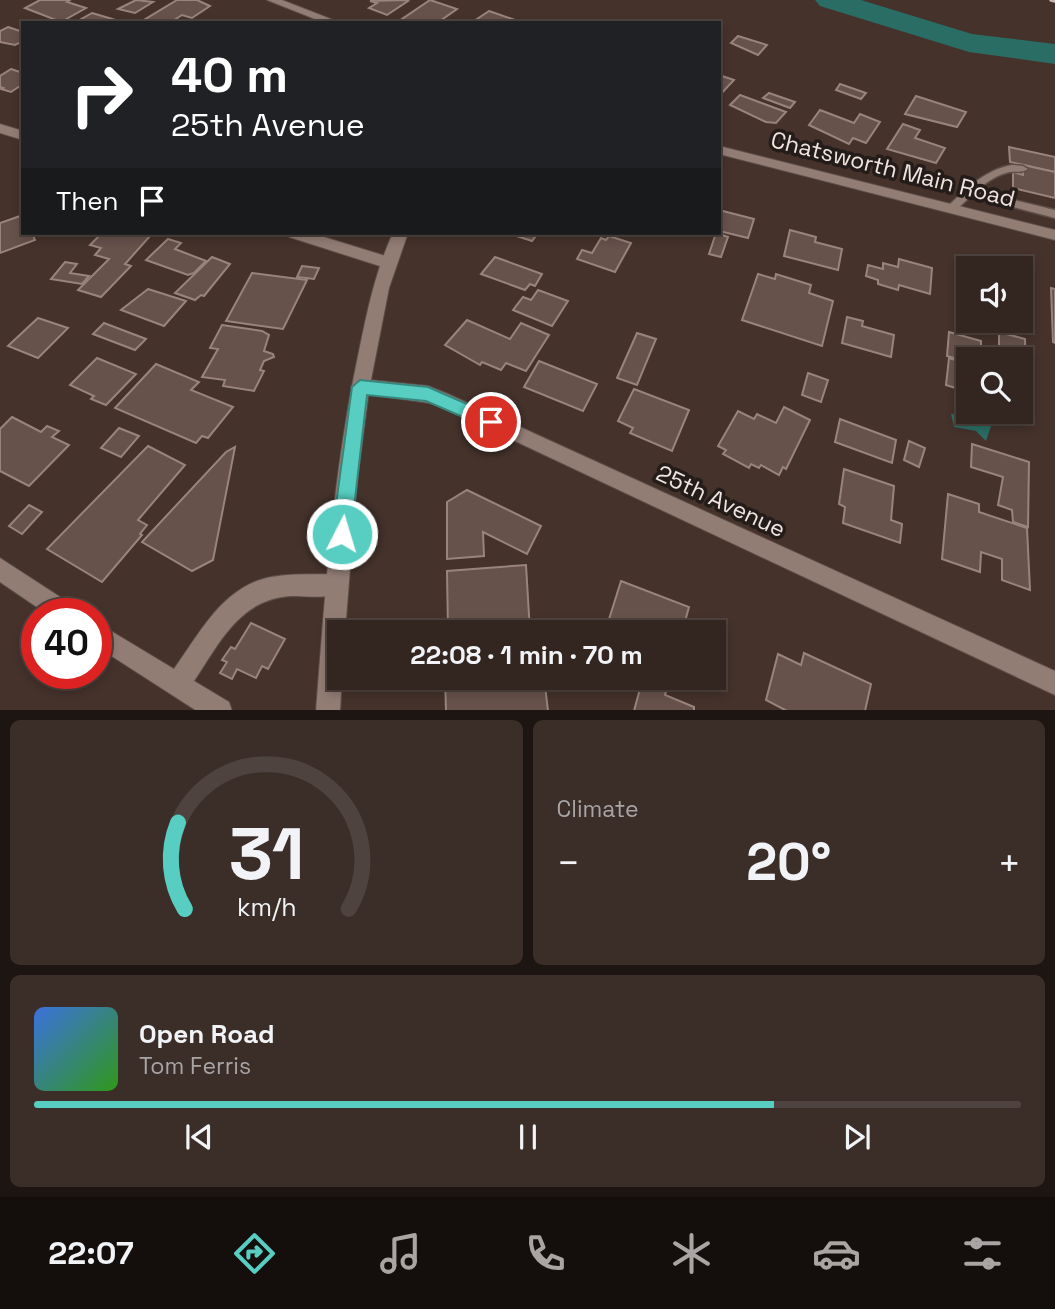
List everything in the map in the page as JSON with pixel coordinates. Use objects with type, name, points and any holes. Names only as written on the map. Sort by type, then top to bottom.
[{"type":"street","points":[[272,0],[330,21]]},
{"type":"street","points":[[0,128],[21,135]]},
{"type":"street","name":"Chatsworth Main Road","points":[[721,151],[1055,235]]},
{"type":"street","points":[[299,235],[386,262]]},
{"type":"street","points":[[328,710],[349,457],[360,387],[386,262],[399,235]]},
{"type":"street","name":"25th Avenue","points":[[360,387],[411,391],[442,400],[1055,683]]},
{"type":"street","points":[[0,569],[43,598]]},
{"type":"street","points":[[178,683],[235,606],[251,593],[270,587],[337,586]]},
{"type":"street","points":[[112,643],[220,710]]},
{"type":"lane","points":[[951,209],[1002,168],[1023,169]]},
{"type":"lane","points":[[969,192],[1055,214]]},
{"type":"water","points":[[951,414],[956,414],[956,424],[991,426],[986,441],[976,431],[954,427]]},
{"type":"building","points":[[40,0],[70,0],[67,2],[86,8],[58,21],[25,8]]},
{"type":"building","points":[[136,0],[153,2],[135,13],[118,9]]},
{"type":"building","points":[[177,0],[197,0],[210,6],[192,18],[182,15],[173,21],[142,21]]},
{"type":"building","points":[[430,0],[457,9],[440,21],[402,19]]},
{"type":"building","points":[[370,1],[408,1],[387,15],[369,8],[377,3]]},
{"type":"building","points":[[489,11],[518,21],[482,21],[477,19]]},
{"type":"building","points":[[92,13],[119,21],[78,21]]},
{"type":"building","points":[[8,27],[21,31],[21,42],[15,45],[0,42],[0,31]]},
{"type":"building","points":[[738,36],[767,45],[758,55],[731,43]]},
{"type":"building","points":[[11,69],[21,72],[21,85],[11,92],[1,89],[0,76]]},
{"type":"building","points":[[721,76],[734,80],[721,94]]},
{"type":"building","points":[[840,84],[866,93],[861,99],[836,90]]},
{"type":"building","points":[[769,93],[795,102],[790,108],[763,98]]},
{"type":"building","points":[[740,95],[786,112],[776,123],[766,122],[730,105]]},
{"type":"building","points":[[916,96],[966,112],[957,127],[905,114]]},
{"type":"building","points":[[820,110],[854,123],[860,114],[880,122],[866,143],[853,138],[849,144],[809,125]]},
{"type":"building","points":[[903,124],[920,130],[915,138],[945,148],[936,163],[887,149]]},
{"type":"building","points":[[1009,147],[1055,157],[1055,172],[1010,162]]},
{"type":"building","points":[[1023,165],[1055,172],[1055,198],[1013,188],[1013,172],[1023,175]]},
{"type":"building","points":[[721,211],[754,219],[748,238],[721,231]]},
{"type":"building","points":[[21,216],[21,235],[33,235],[35,240],[0,253],[0,223]]},
{"type":"building","points":[[790,230],[816,237],[815,242],[842,249],[838,270],[784,256]]},
{"type":"building","points":[[100,235],[151,235],[125,264],[131,266],[101,297],[78,290],[109,259],[95,255],[101,248],[90,245]]},
{"type":"building","points":[[513,235],[536,235],[532,241]]},
{"type":"building","points":[[715,235],[728,237],[721,257],[709,254]]},
{"type":"building","points":[[609,236],[631,243],[615,272],[577,259],[582,250],[592,253],[601,238],[606,240]]},
{"type":"building","points":[[168,239],[181,243],[175,249],[206,261],[194,273],[188,275],[146,260]]},
{"type":"building","points":[[212,257],[230,264],[204,296],[201,295],[195,300],[175,293]]},
{"type":"building","points":[[495,257],[542,274],[535,286],[530,284],[525,290],[481,274]]},
{"type":"building","points":[[899,259],[932,268],[930,294],[899,285],[898,290],[878,284],[878,280],[866,276],[868,265],[883,269],[883,263],[898,267]]},
{"type":"building","points":[[65,262],[77,264],[70,273],[89,276],[82,284],[51,279]]},
{"type":"building","points":[[302,266],[319,268],[314,279],[297,277]]},
{"type":"building","points":[[252,273],[307,280],[283,329],[226,321]]},
{"type":"building","points":[[758,274],[775,279],[776,274],[811,285],[809,293],[833,301],[822,346],[742,320]]},
{"type":"building","points":[[1051,288],[1055,289],[1055,343],[1053,342]]},
{"type":"building","points":[[148,289],[186,301],[164,326],[121,310]]},
{"type":"building","points":[[538,290],[568,301],[552,326],[513,310],[523,297],[531,300]]},
{"type":"building","points":[[847,317],[863,321],[862,326],[894,335],[891,357],[842,343]]},
{"type":"building","points":[[38,318],[68,328],[38,358],[8,346]]},
{"type":"building","points":[[467,320],[510,339],[521,323],[549,335],[526,371],[506,363],[501,370],[482,362],[480,365],[445,345]]},
{"type":"building","points":[[104,323],[146,339],[135,350],[93,334]]},
{"type":"building","points":[[222,325],[262,331],[269,335],[264,351],[274,357],[264,361],[260,370],[264,371],[254,391],[223,386],[225,380],[202,377],[218,349],[210,348]]},
{"type":"building","points":[[949,332],[981,341],[981,347],[956,347],[956,359],[947,356]]},
{"type":"building","points":[[637,333],[656,339],[637,385],[617,378]]},
{"type":"building","points":[[999,333],[1025,339],[1025,347],[999,347]]},
{"type":"building","points":[[97,358],[136,374],[106,405],[70,385]]},
{"type":"building","points":[[949,358],[956,360],[956,388],[946,385]]},
{"type":"building","points":[[539,361],[597,384],[583,411],[524,387]]},
{"type":"building","points":[[156,364],[199,382],[191,390],[233,407],[208,438],[202,436],[196,443],[115,408]]},
{"type":"building","points":[[808,373],[828,380],[821,402],[802,395]]},
{"type":"building","points":[[634,389],[689,410],[672,451],[630,433],[633,428],[618,421]]},
{"type":"building","points":[[784,407],[810,420],[786,469],[783,467],[779,475],[761,465],[759,468],[751,464],[749,468],[723,454],[726,450],[718,446],[738,411],[754,419],[757,414],[776,423]]},
{"type":"building","points":[[12,417],[41,432],[47,426],[59,431],[52,437],[69,445],[29,486],[0,471],[0,429]]},
{"type":"building","points":[[840,419],[896,440],[892,463],[835,442]]},
{"type":"building","points":[[119,428],[139,436],[121,457],[101,448]]},
{"type":"building","points":[[909,441],[925,448],[919,467],[904,460]]},
{"type":"building","points":[[972,444],[1029,462],[1028,527],[1013,522],[1012,510],[998,505],[1003,477],[971,467]]},
{"type":"building","points":[[148,446],[185,465],[138,520],[147,525],[140,534],[142,535],[102,582],[47,549]]},
{"type":"building","points":[[235,447],[213,560],[192,571],[142,542],[226,452]]},
{"type":"building","points":[[844,469],[894,486],[891,520],[902,524],[900,543],[843,523],[845,507],[839,504]]},
{"type":"building","points":[[467,490],[541,526],[527,554],[483,532],[484,556],[447,559],[447,502]]},
{"type":"building","points":[[948,494],[979,504],[979,512],[1027,528],[1030,590],[1002,580],[1002,559],[981,552],[980,572],[942,559]]},
{"type":"building","points":[[29,505],[42,512],[22,534],[9,526]]},
{"type":"building","points":[[526,565],[529,620],[448,620],[447,571]]},
{"type":"building","points":[[621,581],[689,607],[685,620],[609,620]]},
{"type":"building","points":[[251,623],[285,639],[268,669],[262,666],[256,678],[237,669],[232,679],[220,673],[227,662],[222,660],[231,647],[235,649]]},
{"type":"building","points":[[804,653],[871,684],[865,710],[785,710],[766,700],[778,654],[801,665]]},
{"type":"building","points":[[445,690],[546,690],[548,710],[446,710]]},
{"type":"building","points":[[640,690],[666,690],[665,695],[694,707],[694,710],[634,710]]},
{"type":"waterway","points":[[830,0],[969,43],[1055,54]]},
{"type":"railway","points":[[1051,0],[1055,1]]},
{"type":"route","points":[[342,534],[349,457],[360,387],[428,394],[491,422]]}]
